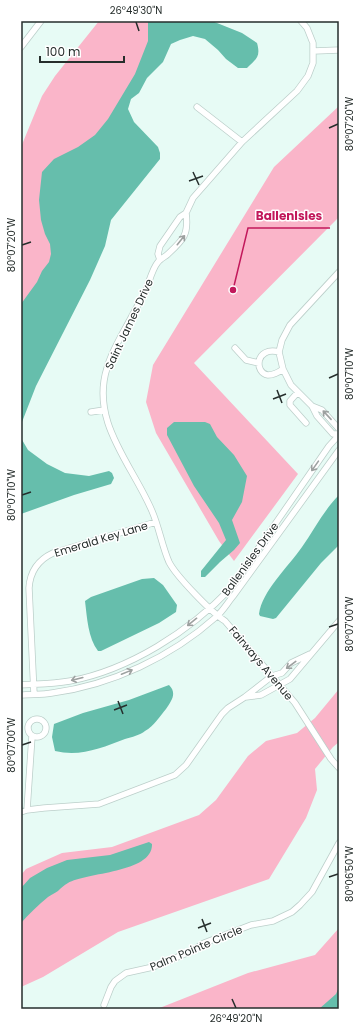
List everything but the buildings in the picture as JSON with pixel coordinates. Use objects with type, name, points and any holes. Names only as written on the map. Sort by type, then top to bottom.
[{"type":"street","points":[[21,47],[40,21]]},
{"type":"street","name":"Saint James Drive","points":[[156,522],[147,501],[116,444],[107,422],[104,410],[103,392],[104,380],[109,361],[144,293],[157,263],[167,256],[185,236],[187,228],[186,213],[193,198],[242,142],[303,84],[312,67],[314,51],[311,36],[302,21]]},
{"type":"street","points":[[314,51],[339,50]]},
{"type":"street","points":[[197,107],[242,142]]},
{"type":"street","name":"Saint James Drive","points":[[160,260],[158,254],[160,246],[180,217],[186,213]]},
{"type":"street","points":[[339,272],[290,325],[279,352],[283,369],[291,385],[312,406],[317,416],[333,434],[339,434]]},
{"type":"street","points":[[235,348],[246,360],[253,363],[259,363]]},
{"type":"street","points":[[279,352],[272,350],[264,353],[261,356],[259,363],[262,371],[269,375],[283,369]]},
{"type":"street","points":[[298,392],[290,401],[290,405],[306,423]]},
{"type":"street","points":[[312,406],[322,410],[339,429]]},
{"type":"street","points":[[91,412],[104,410]]},
{"type":"street","name":"Ballenisles Drive","points":[[21,685],[44,684],[78,679],[104,671],[138,657],[157,647],[181,631],[209,609],[231,588],[329,446],[339,434]]},
{"type":"street","name":"Ballenisles Drive","points":[[21,695],[51,693],[90,685],[140,667],[174,647],[217,616],[234,595],[339,450]]},
{"type":"street","name":"Fairways Avenue","points":[[156,522],[165,551],[172,567],[209,609],[225,621],[295,703],[331,759],[339,768]]},
{"type":"street","name":"Emerald Key Lane","points":[[34,694],[29,588],[30,578],[35,567],[44,557],[53,553],[156,522]]},
{"type":"street","points":[[245,697],[261,695],[290,679],[339,621]]},
{"type":"street","points":[[21,812],[27,810],[100,804],[175,775],[186,765],[222,714],[272,676],[282,673],[291,663],[310,654]]},
{"type":"street","points":[[27,810],[32,736]]},
{"type":"street","name":"Palm Pointe Circle","points":[[104,1006],[111,987],[115,981],[126,973],[153,967],[192,951],[204,943],[251,925],[273,920],[292,912],[300,906],[312,892],[339,843]]},
{"type":"shaded area","points":[[99,21],[170,21],[122,113],[59,259],[21,368],[21,147],[42,96],[55,76]]},
{"type":"shaded area","points":[[148,21],[212,21],[242,33],[257,43],[258,55],[247,68],[238,68],[205,39],[193,36],[180,40],[171,44],[163,62],[147,78],[139,93],[131,99],[128,109],[134,122],[158,147],[160,159],[111,220],[105,246],[90,280],[36,386],[22,422],[21,429],[21,304],[49,262],[51,254],[50,244],[41,220],[39,200],[42,172],[54,159],[78,147],[95,135],[108,119],[135,74],[148,41]]},
{"type":"shaded area","points":[[339,106],[339,217],[194,363],[298,474],[234,561],[219,541],[156,433],[146,402],[153,365],[274,167]]},
{"type":"shaded area","points":[[174,422],[205,422],[210,424],[217,437],[234,455],[247,476],[242,502],[232,520],[240,543],[205,577],[201,577],[201,571],[226,540],[219,523],[194,486],[167,435],[167,428]]},
{"type":"shaded area","points":[[21,438],[28,450],[47,464],[65,473],[89,476],[109,471],[112,473],[114,478],[111,484],[74,495],[21,514]]},
{"type":"shaded area","points":[[339,495],[339,545],[321,563],[276,618],[273,619],[260,616],[261,605],[270,588],[302,547],[319,520]]},
{"type":"shaded area","points":[[154,578],[163,585],[177,605],[176,612],[159,623],[101,651],[98,651],[90,634],[85,601],[91,597],[142,579]]},
{"type":"shaded area","points":[[169,685],[173,691],[173,697],[170,703],[154,724],[143,732],[136,736],[91,751],[64,753],[55,751],[52,737],[54,724],[83,713],[129,700]]},
{"type":"shaded area","points":[[339,689],[339,742],[315,769],[317,790],[306,818],[269,879],[118,932],[43,977],[21,987],[21,875],[26,869],[62,853],[112,847],[199,815],[216,800],[248,756],[266,741],[297,733],[315,718]]},
{"type":"shaded area","points":[[149,842],[152,844],[149,854],[142,861],[131,866],[77,879],[68,883],[44,900],[21,923],[21,888],[30,878],[47,868],[67,860],[110,855]]},
{"type":"shaded area","points":[[339,928],[339,1007],[337,1009],[157,1009],[248,973],[315,955]]},
{"type":"shaded area","points":[[339,987],[339,1009],[319,1009],[336,994]]},
{"type":"place","name":"BallenIsles","points":[[233,290]]}]
